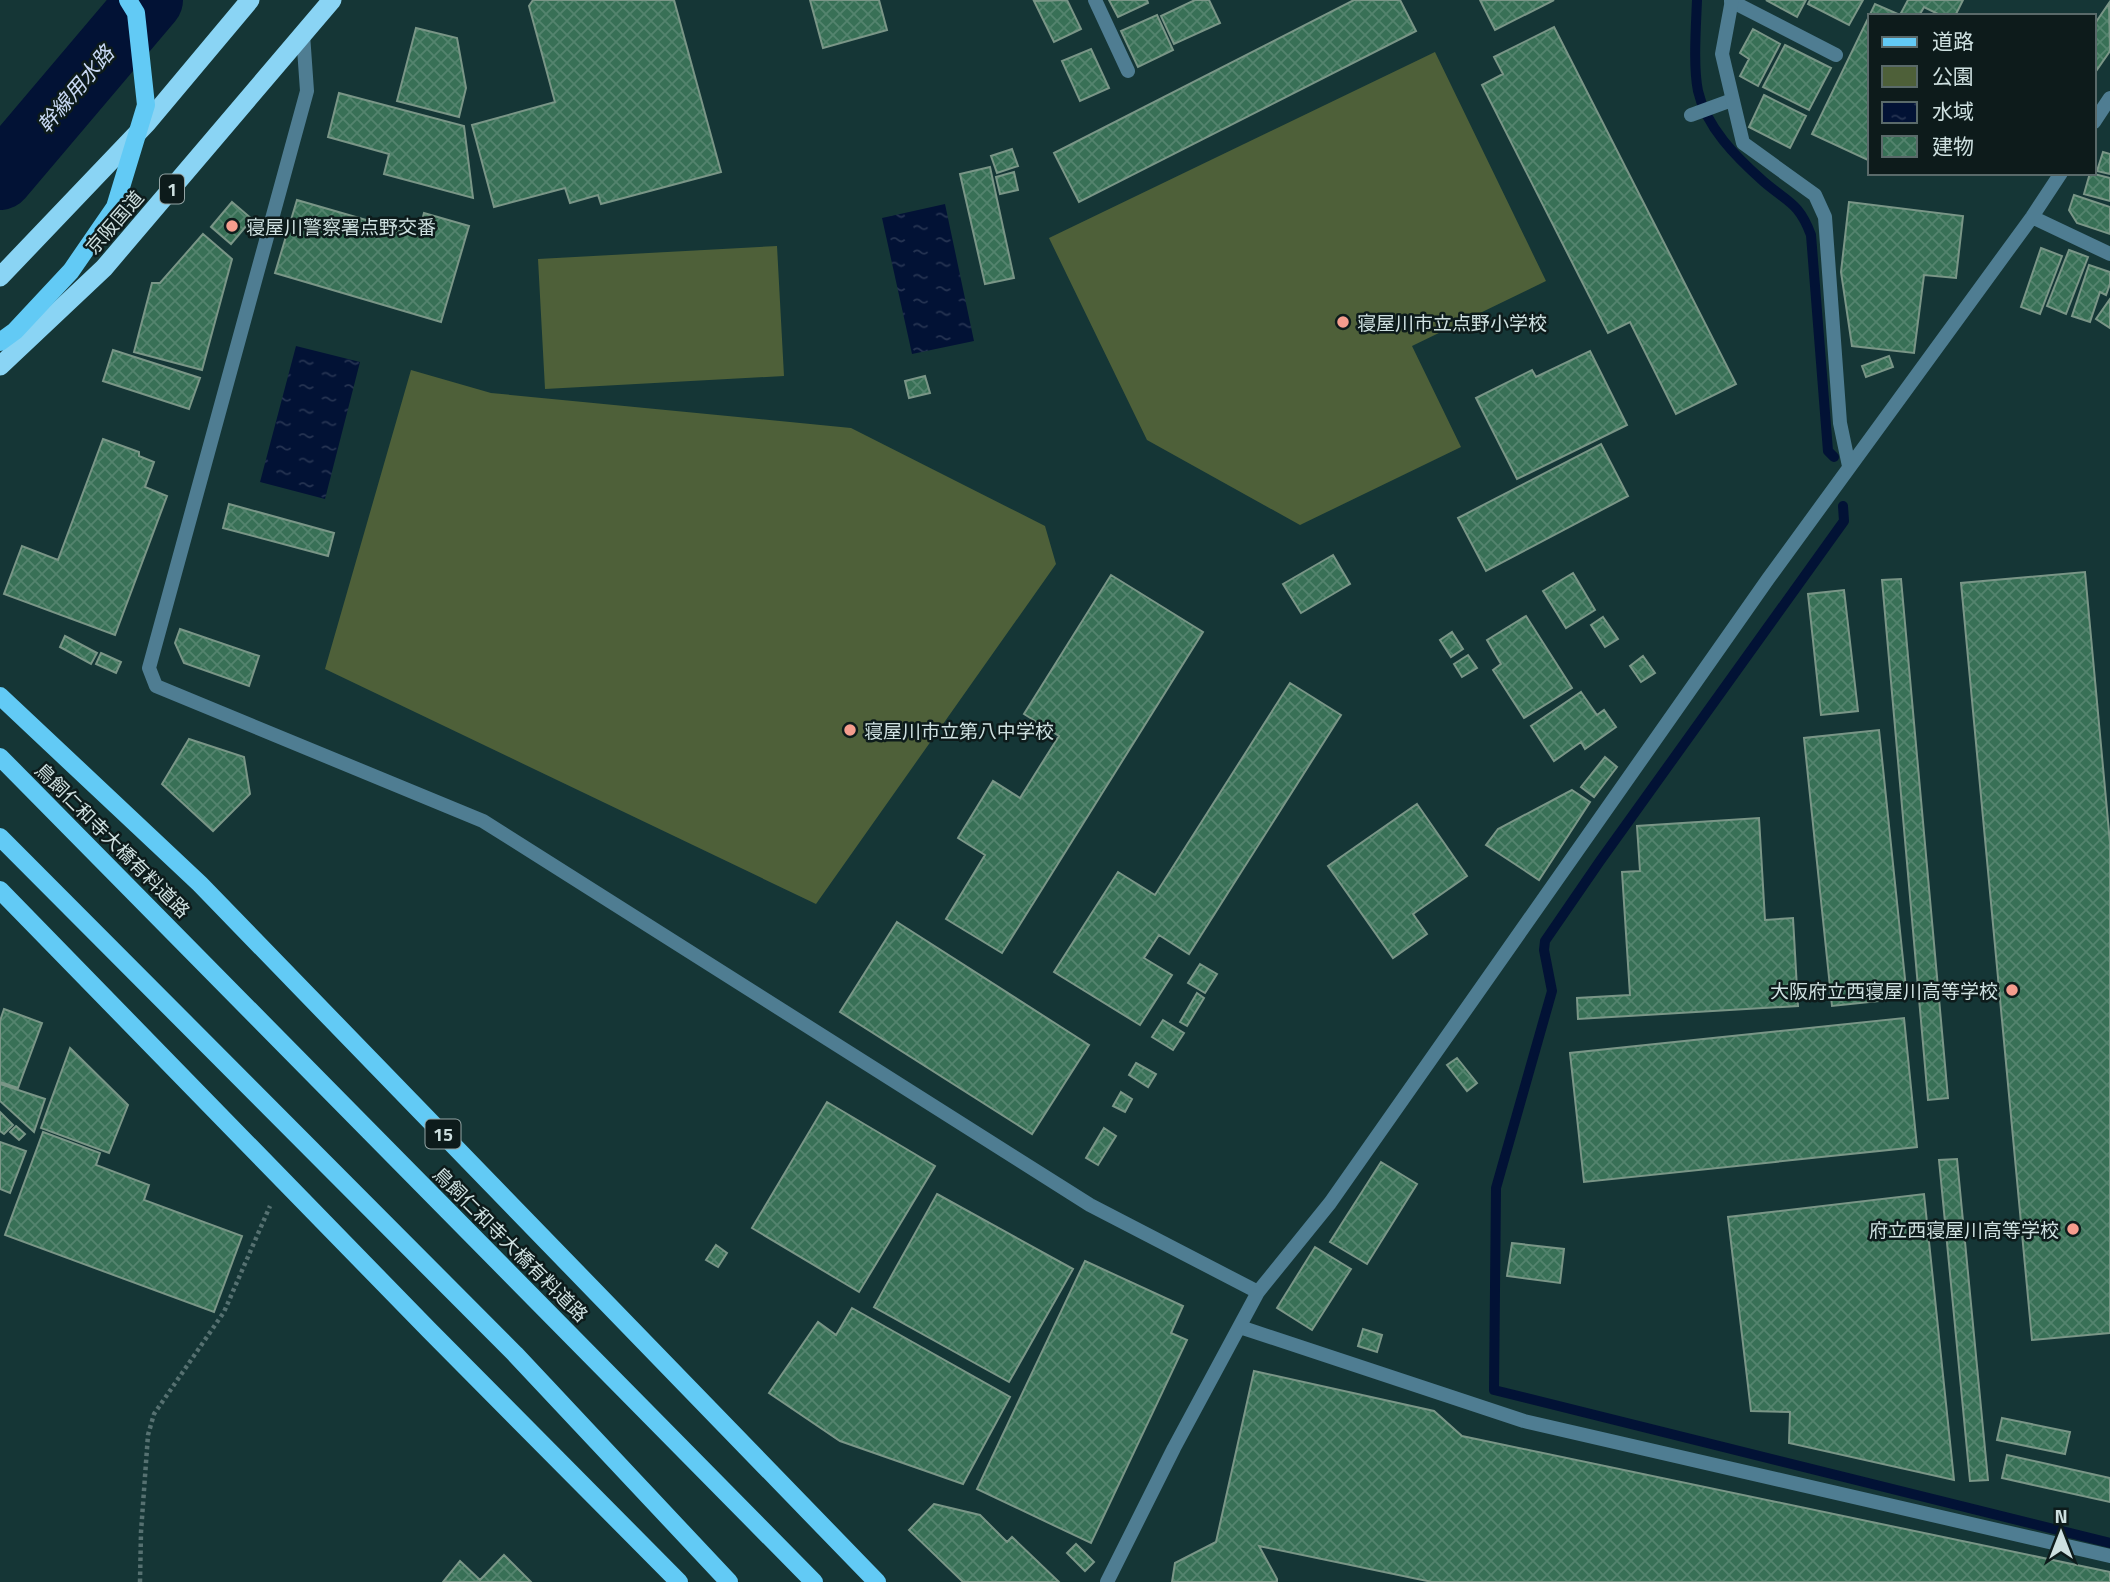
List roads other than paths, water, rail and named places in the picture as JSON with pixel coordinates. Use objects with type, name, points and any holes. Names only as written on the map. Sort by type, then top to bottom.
[{"type":"highway","points":[[0,277],[147,123],[250,0]]},
{"type":"highway","name":"京阪国道","points":[[0,366],[104,268],[332,0]]},
{"type":"main road","points":[[0,342],[15,331],[71,271],[116,207],[146,105],[136,13],[128,0]]},
{"type":"main road","name":"15","points":[[0,696],[200,884],[877,1582]]},
{"type":"main road","name":"鳥飼仁和寺大橋有料道路","points":[[0,757],[814,1582]]},
{"type":"main road","points":[[0,836],[515,1354],[729,1582]]},
{"type":"main road","points":[[0,890],[679,1582]]},
{"type":"street","points":[[1095,0],[1128,71]]},
{"type":"street","points":[[1836,55],[1732,1],[1722,54],[1726,102],[1742,143],[1815,195],[1825,217],[1840,423],[1849,466]]},
{"type":"street","points":[[303,34],[307,91],[149,668],[156,686],[483,821],[1090,1205],[1258,1292]]},
{"type":"street","points":[[2096,119],[2109,100]]},
{"type":"street","points":[[1692,115],[1726,102]]},
{"type":"street","points":[[1107,1582],[1174,1448],[1258,1292],[1330,1203],[1849,466],[2032,217],[2060,175]]},
{"type":"street","points":[[2032,217],[2110,254]]},
{"type":"street","points":[[1240,1327],[1524,1421],[2110,1556]]},
{"type":"water","points":[[945,204],[974,341],[912,354],[882,218]]},
{"type":"water","points":[[296,346],[360,362],[325,499],[260,482]]},
{"type":"waterway","name":"幹線用水路","points":[[0,177],[150,0]]},
{"type":"waterway","points":[[1697,0],[1696,81],[1708,117],[1723,140],[1743,162],[1797,209],[1811,235],[1828,451],[1834,457]]},
{"type":"waterway","points":[[1843,506],[1844,521],[1545,941],[1544,950],[1552,991],[1496,1188],[1494,1390],[2110,1543]]},
{"type":"place","name":"寝屋川警察署点野交番","points":[[232,226]]},
{"type":"place","name":"寝屋川市立点野小学校","points":[[1343,322]]},
{"type":"place","name":"寝屋川市立第八中学校","points":[[850,730]]},
{"type":"place","name":"大阪府立西寝屋川高等学校","points":[[2012,990]]},
{"type":"place","name":"府立西寝屋川高等学校","points":[[2073,1229]]}]
